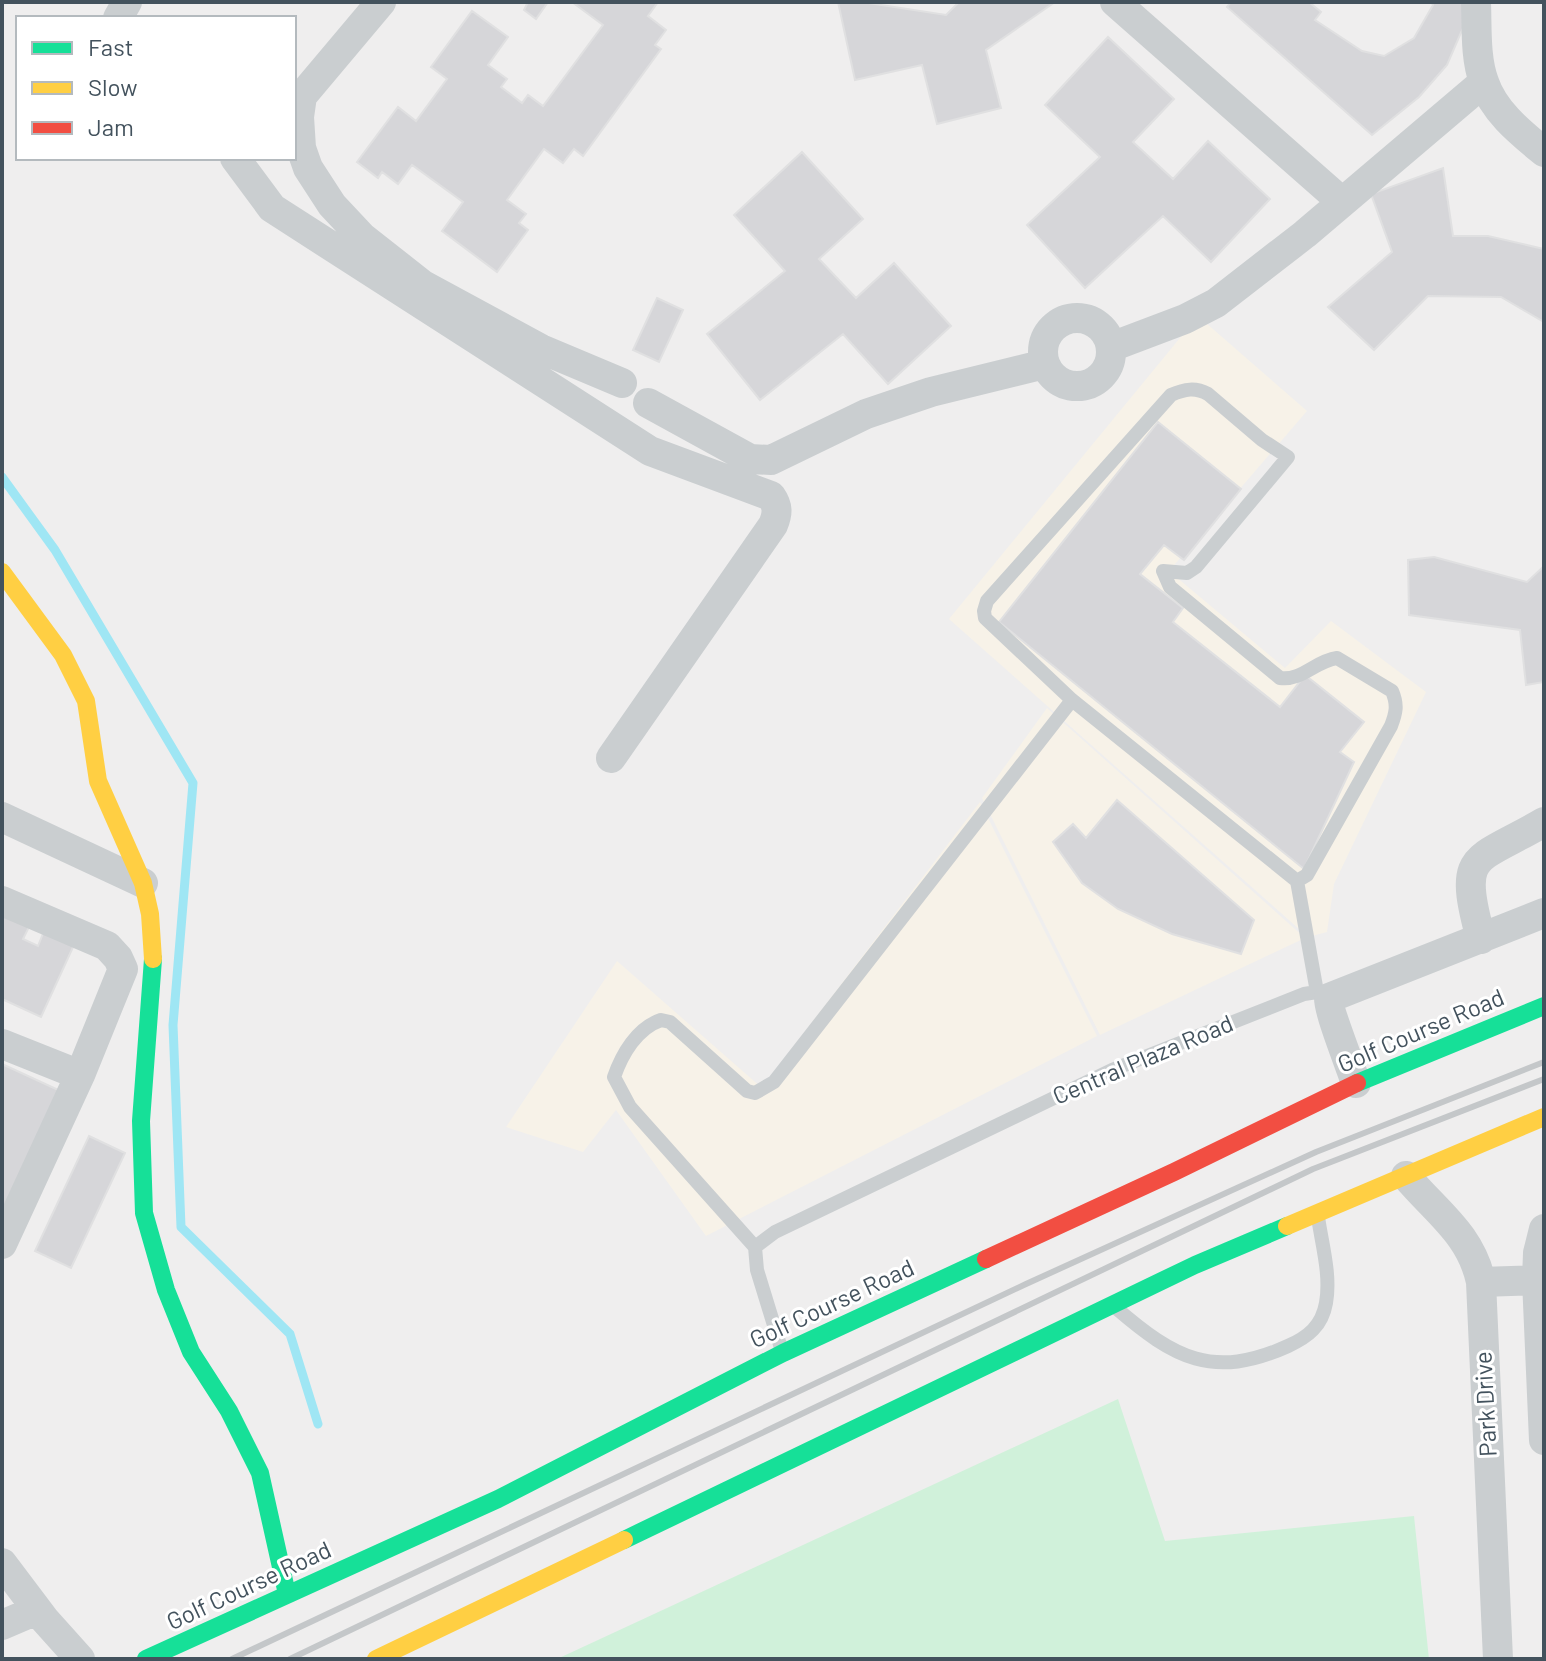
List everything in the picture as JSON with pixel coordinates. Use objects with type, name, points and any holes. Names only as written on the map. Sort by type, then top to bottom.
[{"type":"main road","points":[[2,572],[63,655],[86,701],[98,781],[143,883],[150,914],[153,967],[141,1121],[144,1213],[166,1290],[191,1352],[229,1411],[260,1473],[287,1594]]},
{"type":"main road","name":"Golf Course Road","points":[[146,1659],[498,1499],[783,1353],[1174,1172],[1356,1083],[1544,1006]]},
{"type":"main road","points":[[376,1659],[1195,1265],[1544,1117]]},
{"type":"street","points":[[381,2],[302,96],[299,117],[301,148],[308,168],[332,205],[362,237],[423,285],[541,349],[622,383]]},
{"type":"street","points":[[1115,2],[1341,201]]},
{"type":"street","points":[[1476,2],[1484,82],[1499,109],[1518,131],[1544,152]]},
{"type":"street","points":[[1111,347],[1185,319],[1216,303],[1305,234],[1484,82]]},
{"type":"street","points":[[236,160],[272,208],[650,451],[771,496],[776,504],[777,516],[773,525],[611,758]]},
{"type":"street","points":[[1080,318],[1101,327],[1108,336],[1111,347],[1107,369],[1091,384],[1079,386],[1058,381],[1045,364],[1042,352],[1050,330],[1069,319],[1080,318]]},
{"type":"street","points":[[648,403],[750,459],[771,460],[866,414],[931,392],[1045,364]]},
{"type":"street","points":[[2,817],[143,883]]},
{"type":"street","points":[[1473,942],[1452,912],[1458,881],[1470,874],[1479,858],[1544,822]]},
{"type":"street","points":[[2,901],[107,946],[123,969],[80,1075],[2,1244]]},
{"type":"street","name":"Central Plaza Road","points":[[1323,995],[1473,942],[1544,913]]},
{"type":"street","points":[[1323,995],[1339,1029],[1356,1083]]},
{"type":"street","points":[[2,1044],[80,1075]]},
{"type":"street","name":"Park Drive","points":[[1406,1176],[1427,1202],[1463,1237],[1477,1262],[1481,1282],[1498,1659]]},
{"type":"street","points":[[1544,1229],[1538,1253],[1537,1280],[1544,1440]]},
{"type":"street","points":[[1481,1282],[1537,1280]]},
{"type":"street","points":[[2,1563],[37,1610],[80,1659]]},
{"type":"street","points":[[3,1622],[37,1610]]},
{"type":"lane","points":[[1297,881],[1307,875],[1391,726],[1396,700],[1392,691],[1337,658],[1316,664],[1299,676],[1280,678],[1170,587],[1163,571],[1187,573],[1196,567],[1288,457],[1262,440],[1200,389],[1182,391],[1171,395],[987,601],[984,611],[991,626],[1072,700],[1297,881],[1323,995]]},
{"type":"lane","points":[[783,1353],[757,1270],[755,1247],[630,1107],[614,1077],[621,1058],[651,1023],[661,1020],[670,1022],[740,1087],[755,1093],[774,1082],[1072,700]]},
{"type":"lane","name":"Central Plaza Road","points":[[755,1247],[775,1232],[1112,1070],[1304,994],[1323,995]]},
{"type":"lane","points":[[1112,1305],[1151,1339],[1196,1360],[1217,1364],[1266,1355],[1290,1345],[1313,1333],[1326,1306],[1328,1281],[1317,1213]]},
{"type":"shaded area","points":[[1198,316],[1307,411],[1169,571],[1285,668],[1331,621],[1426,692],[1334,884],[1327,932],[1308,937],[949,619]]},
{"type":"shaded area","points":[[1047,708],[1305,938],[1100,1035],[982,798]]},
{"type":"shaded area","points":[[980,802],[1097,1036],[706,1236],[616,1110],[583,1152],[506,1127],[617,961],[762,1088]]},
{"type":"green space","points":[[1118,1399],[1165,1541],[1414,1516],[1429,1659],[557,1659]]},
{"type":"building","points":[[528,2],[548,2],[536,19],[524,10]]},
{"type":"building","points":[[572,2],[658,2],[648,16],[666,30],[655,45],[661,49],[583,156],[574,149],[563,163],[544,149],[507,200],[526,214],[519,223],[528,230],[497,272],[442,231],[463,202],[412,165],[398,184],[382,172],[378,178],[357,162],[398,107],[416,121],[447,79],[431,67],[472,11],[508,37],[488,65],[507,79],[501,87],[522,103],[528,95],[543,106],[603,25]]},
{"type":"building","points":[[838,2],[862,2],[946,15],[959,2],[1055,2],[986,50],[1001,108],[937,124],[922,65],[855,80]]},
{"type":"building","points":[[1231,2],[1309,2],[1321,12],[1315,20],[1362,51],[1384,56],[1414,38],[1433,5],[1431,2],[1467,2],[1463,28],[1447,65],[1419,97],[1372,135],[1227,7]]},
{"type":"building","points":[[1108,37],[1174,99],[1133,142],[1173,179],[1208,141],[1270,199],[1211,262],[1163,216],[1085,288],[1027,225],[1100,157],[1045,105]]},
{"type":"building","points":[[802,152],[863,219],[819,259],[856,298],[894,263],[951,326],[888,384],[843,334],[760,400],[707,334],[785,271],[734,215]]},
{"type":"building","points":[[1443,168],[1453,236],[1488,236],[1544,249],[1544,322],[1501,297],[1428,296],[1374,350],[1328,307],[1392,252],[1371,194]]},
{"type":"building","points":[[657,298],[683,310],[659,362],[633,350]]},
{"type":"building","points":[[1158,422],[1241,489],[1184,560],[1164,545],[1140,574],[1183,608],[1173,622],[1280,707],[1305,675],[1364,722],[1340,752],[1354,762],[1304,869],[999,622]]},
{"type":"building","points":[[1434,557],[1527,582],[1544,566],[1544,682],[1526,685],[1520,630],[1409,615],[1408,560]]},
{"type":"building","points":[[1117,800],[1254,920],[1241,954],[1172,934],[1118,909],[1082,883],[1053,842],[1073,824],[1086,838]]},
{"type":"building","points":[[5,913],[30,925],[23,939],[38,946],[44,931],[74,945],[41,1017],[2,999],[2,919]]},
{"type":"building","points":[[2,1064],[67,1094],[2,1217]]},
{"type":"building","points":[[89,1136],[125,1153],[71,1268],[35,1251]]},
{"type":"waterway","points":[[2,477],[55,550],[193,783],[173,1025],[181,1227],[290,1334],[318,1424]]},
{"type":"railway","points":[[232,1659],[1026,1284],[1316,1152],[1544,1062]]},
{"type":"railway","points":[[290,1659],[1313,1169],[1544,1079]]},
{"type":"traffic: fast","points":[[153,959],[141,1121],[144,1213],[166,1290],[191,1352],[229,1411],[260,1473],[287,1594]]},
{"type":"traffic: fast","points":[[1357,1083],[1544,1006]]},
{"type":"traffic: fast","points":[[624,1540],[1195,1265],[1287,1226]]},
{"type":"traffic: fast","points":[[146,1659],[498,1499],[783,1353],[986,1259]]},
{"type":"traffic: slow","points":[[2,572],[63,655],[86,701],[98,781],[143,883],[150,914],[153,959]]},
{"type":"traffic: slow","points":[[1287,1226],[1544,1117]]},
{"type":"traffic: slow","points":[[376,1659],[624,1540]]},
{"type":"traffic: jam","points":[[986,1259],[1357,1083]]}]
